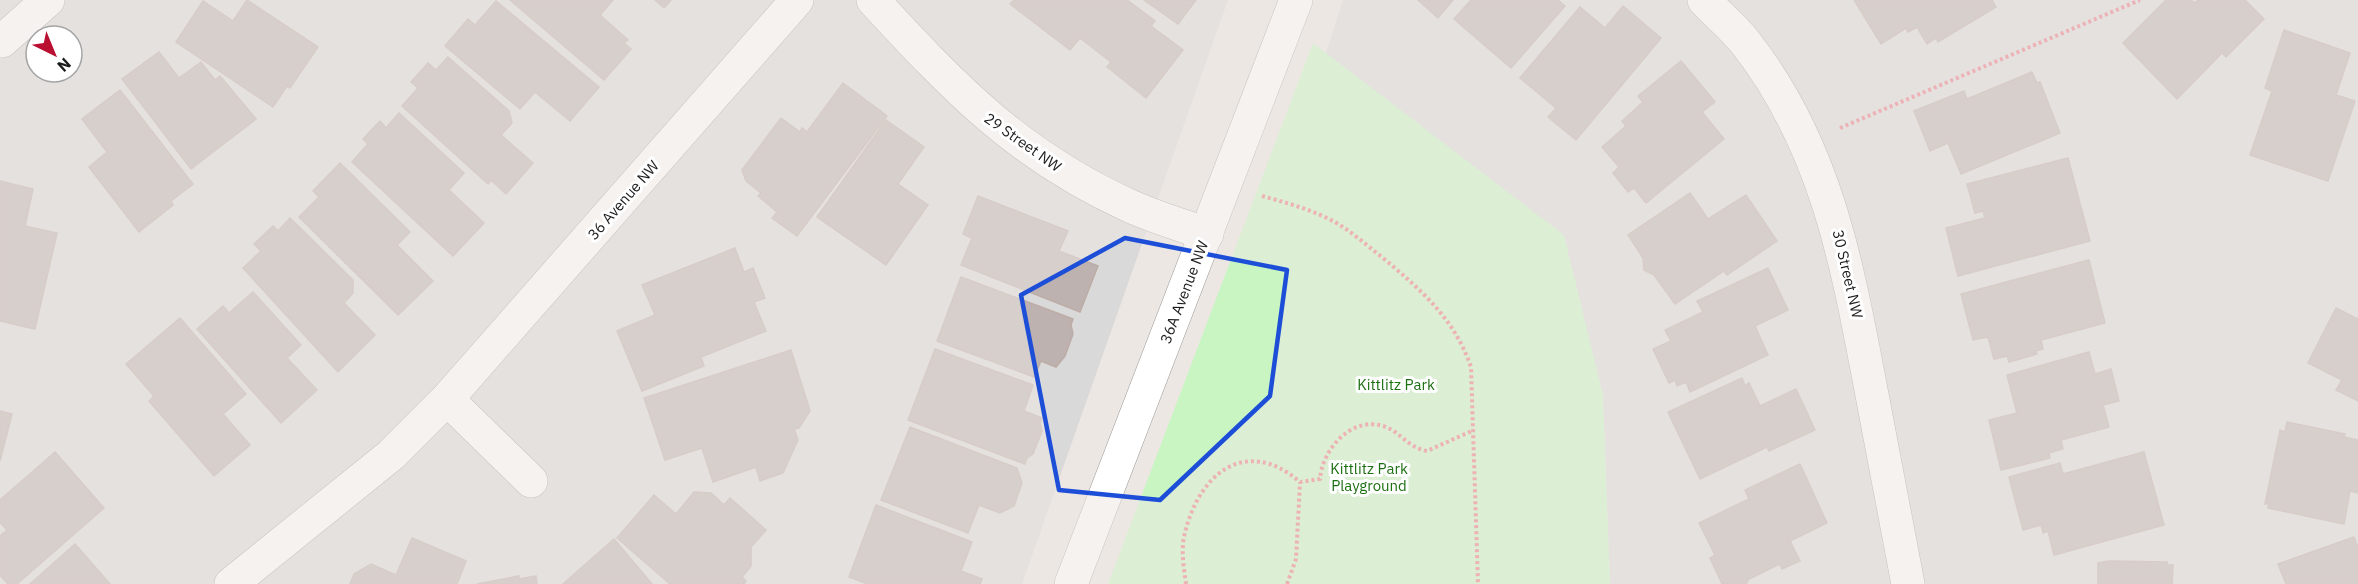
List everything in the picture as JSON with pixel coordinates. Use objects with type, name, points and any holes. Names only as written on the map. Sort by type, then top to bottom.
[{"type":"street","name":"36 Avenue NW","points":[[231,584],[391,455],[447,399],[797,0]]},
{"type":"street","name":"29 Street NW","points":[[873,0],[940,73],[1012,137],[1097,190],[1132,207],[1207,234]]},
{"type":"street","name":"36A Avenue NW","points":[[1071,584],[1296,0]]},
{"type":"street","name":"30 Street NW","points":[[1704,0],[1744,41],[1778,91],[1806,142],[1833,210],[1848,267],[1908,584]]},
{"type":"street","points":[[2,41],[46,1]]},
{"type":"street","points":[[447,399],[531,481]]},
{"type":"path","points":[[1806,142],[2140,0]]},
{"type":"path","points":[[1255,194],[1312,211],[1346,228],[1426,295],[1450,323],[1464,347],[1471,367],[1474,518],[1478,584]]},
{"type":"path","points":[[1186,584],[1184,539],[1192,512],[1213,477],[1241,461],[1256,461],[1286,470],[1300,482],[1320,479],[1321,468],[1327,455],[1339,438],[1354,428],[1369,424],[1384,426],[1408,444],[1427,451],[1474,430]]},
{"type":"path","points":[[1287,584],[1296,560],[1300,482]]},
{"type":"highlighted area","points":[[1125,238],[1287,270],[1270,396],[1160,500],[1059,490],[1021,295]]},
{"type":"shaded area","points":[[0,0],[1228,0],[1022,584],[0,584]]},
{"type":"shaded area","points":[[1343,0],[2358,0],[2358,584],[1610,584],[1603,395],[1326,53]]},
{"type":"green space","name":"Kittlitz Park","points":[[1313,43],[1564,235],[1603,395],[1610,584],[1108,584]]},
{"type":"building","points":[[247,0],[318,47],[290,88],[287,86],[273,107],[176,42],[203,1],[233,21]]},
{"type":"building","points":[[510,0],[613,0],[600,15],[628,40],[624,43],[631,49],[604,80]]},
{"type":"building","points":[[655,0],[671,0],[664,8]]},
{"type":"building","points":[[1014,0],[1127,0],[1155,21],[1151,26],[1183,50],[1146,98],[1107,67],[1111,62],[1080,38],[1070,50],[1010,4]]},
{"type":"building","points":[[1144,0],[1196,0],[1178,24]]},
{"type":"building","points":[[1418,0],[1453,0],[1438,18]]},
{"type":"building","points":[[1471,0],[1558,0],[1565,6],[1511,68],[1454,19]]},
{"type":"building","points":[[1854,0],[1992,0],[1996,7],[1938,42],[1936,38],[1927,44],[1917,27],[1908,32],[1906,28],[1881,44]]},
{"type":"building","points":[[2166,0],[2191,0],[2195,3],[2198,0],[2245,0],[2264,19],[2226,57],[2222,53],[2177,99],[2123,43]]},
{"type":"building","points":[[496,1],[599,87],[570,121],[535,92],[520,109],[445,46],[468,19],[475,25]]},
{"type":"building","points":[[1623,6],[1661,38],[1576,140],[1548,117],[1556,108],[1520,78],[1580,7],[1605,28]]},
{"type":"building","points":[[2284,30],[2350,53],[2336,95],[2355,101],[2328,181],[2250,155],[2272,91],[2265,88]]},
{"type":"building","points":[[159,52],[179,78],[201,62],[215,80],[220,76],[256,119],[191,169],[122,79]]},
{"type":"building","points":[[448,57],[509,111],[512,123],[501,135],[533,163],[506,194],[491,180],[488,184],[402,106],[418,88],[411,82],[428,63],[436,70]]},
{"type":"building","points":[[1681,61],[1715,102],[1702,112],[1724,139],[1646,203],[1634,188],[1628,192],[1613,173],[1619,167],[1602,147],[1626,126],[1622,121],[1643,102],[1638,96]]},
{"type":"building","points":[[2032,72],[2037,83],[2040,82],[2060,133],[1961,174],[1948,143],[1930,151],[1914,111],[1964,91],[1967,99]]},
{"type":"building","points":[[843,83],[887,116],[797,236],[772,218],[777,212],[758,196],[761,193],[746,181],[742,170],[781,118],[800,132],[802,128],[807,132]]},
{"type":"building","points":[[120,90],[193,184],[171,201],[173,205],[139,232],[89,167],[107,152],[82,119]]},
{"type":"building","points":[[399,113],[464,173],[449,190],[484,223],[453,256],[352,162],[368,144],[363,139],[380,121],[386,128]]},
{"type":"building","points":[[886,120],[924,147],[898,184],[928,205],[886,265],[817,217]]},
{"type":"building","points":[[2068,158],[2090,241],[1958,276],[1946,228],[1985,218],[1983,211],[1975,213],[1967,184]]},
{"type":"building","points":[[340,163],[410,232],[397,245],[433,281],[398,315],[299,217],[319,197],[313,191]]},
{"type":"building","points":[[0,181],[33,189],[25,226],[57,233],[35,329],[0,321]]},
{"type":"building","points":[[1690,193],[1708,219],[1746,195],[1777,241],[1727,275],[1724,271],[1675,304],[1654,275],[1644,270],[1643,258],[1628,235]]},
{"type":"building","points":[[978,196],[1068,231],[1059,251],[1098,266],[1080,312],[961,265],[972,238],[963,234]]},
{"type":"building","points":[[290,218],[353,280],[353,293],[344,303],[375,335],[338,372],[243,268],[261,251],[254,244],[273,226],[278,231]]},
{"type":"building","points":[[735,248],[744,272],[753,268],[765,298],[754,302],[766,331],[701,357],[704,366],[642,391],[617,331],[655,315],[642,285]]},
{"type":"building","points":[[2089,260],[2105,323],[2041,340],[2043,349],[2036,351],[2037,354],[2009,362],[2007,356],[1994,359],[1988,337],[1973,340],[1961,294]]},
{"type":"building","points":[[1768,268],[1788,310],[1755,326],[1768,355],[1690,392],[1686,382],[1677,386],[1675,380],[1669,383],[1653,349],[1671,341],[1665,330],[1703,312],[1697,301]]},
{"type":"building","points":[[961,277],[1073,319],[1071,325],[1073,334],[1065,356],[1056,367],[1041,361],[1034,377],[937,341]]},
{"type":"building","points":[[253,292],[301,345],[287,358],[317,390],[281,423],[197,329],[223,306],[229,313]]},
{"type":"building","points":[[2336,308],[2358,319],[2358,401],[2336,390],[2342,380],[2308,363]]},
{"type":"building","points":[[180,318],[246,394],[223,414],[250,445],[214,476],[149,401],[154,396],[126,364]]},
{"type":"building","points":[[935,349],[1033,385],[1024,411],[1042,418],[1040,423],[1042,431],[1033,454],[1027,458],[1025,464],[908,420]]},
{"type":"building","points":[[791,350],[810,411],[799,428],[794,429],[798,440],[783,473],[760,481],[756,467],[713,482],[702,448],[665,460],[644,398]]},
{"type":"building","points":[[2089,352],[2095,374],[2111,369],[2119,401],[2103,405],[2109,427],[2061,440],[2063,449],[2049,453],[2050,458],[2001,470],[1989,420],[2017,413],[2007,375]]},
{"type":"building","points":[[1742,378],[1745,386],[1749,383],[1760,406],[1796,389],[1815,430],[1769,451],[1767,447],[1700,479],[1668,412]]},
{"type":"building","points":[[0,411],[12,414],[0,461]]},
{"type":"building","points":[[2287,422],[2345,434],[2344,437],[2358,440],[2358,493],[2350,491],[2344,524],[2268,508],[2269,504],[2265,504],[2280,430],[2285,432]]},
{"type":"building","points":[[910,427],[1017,468],[1022,483],[1014,506],[1000,513],[979,505],[968,533],[881,500]]},
{"type":"building","points":[[55,452],[104,508],[17,584],[8,584],[0,575],[0,536],[7,530],[0,522],[0,500]]},
{"type":"building","points":[[2144,452],[2164,525],[2054,555],[2048,531],[2043,533],[2041,525],[2023,530],[2009,477],[2060,463],[2063,474]]},
{"type":"building","points":[[1800,464],[1827,523],[1790,541],[1800,561],[1782,569],[1780,564],[1749,579],[1746,584],[1722,584],[1710,558],[1715,555],[1699,523],[1749,499],[1745,490]]},
{"type":"building","points":[[694,492],[711,493],[724,505],[730,498],[766,530],[751,547],[751,566],[742,577],[746,581],[744,584],[670,584],[617,538],[654,495],[676,514]]},
{"type":"building","points":[[876,505],[972,542],[961,571],[982,579],[980,584],[868,584],[849,577]]},
{"type":"building","points":[[2354,537],[2358,548],[2358,584],[2286,584],[2278,564]]},
{"type":"building","points":[[412,538],[466,561],[457,584],[350,584],[354,574],[371,564],[396,575]]},
{"type":"building","points":[[614,539],[652,584],[563,584]]},
{"type":"building","points":[[75,544],[110,584],[30,584]]},
{"type":"building","points":[[2109,561],[2167,562],[2167,565],[2173,565],[2172,584],[2098,584],[2098,563]]},
{"type":"building","points":[[519,576],[519,579],[536,576],[537,584],[477,584]]},
{"type":"park label","name":"Kittlitz Park Playground","points":[[1369,476]]}]
